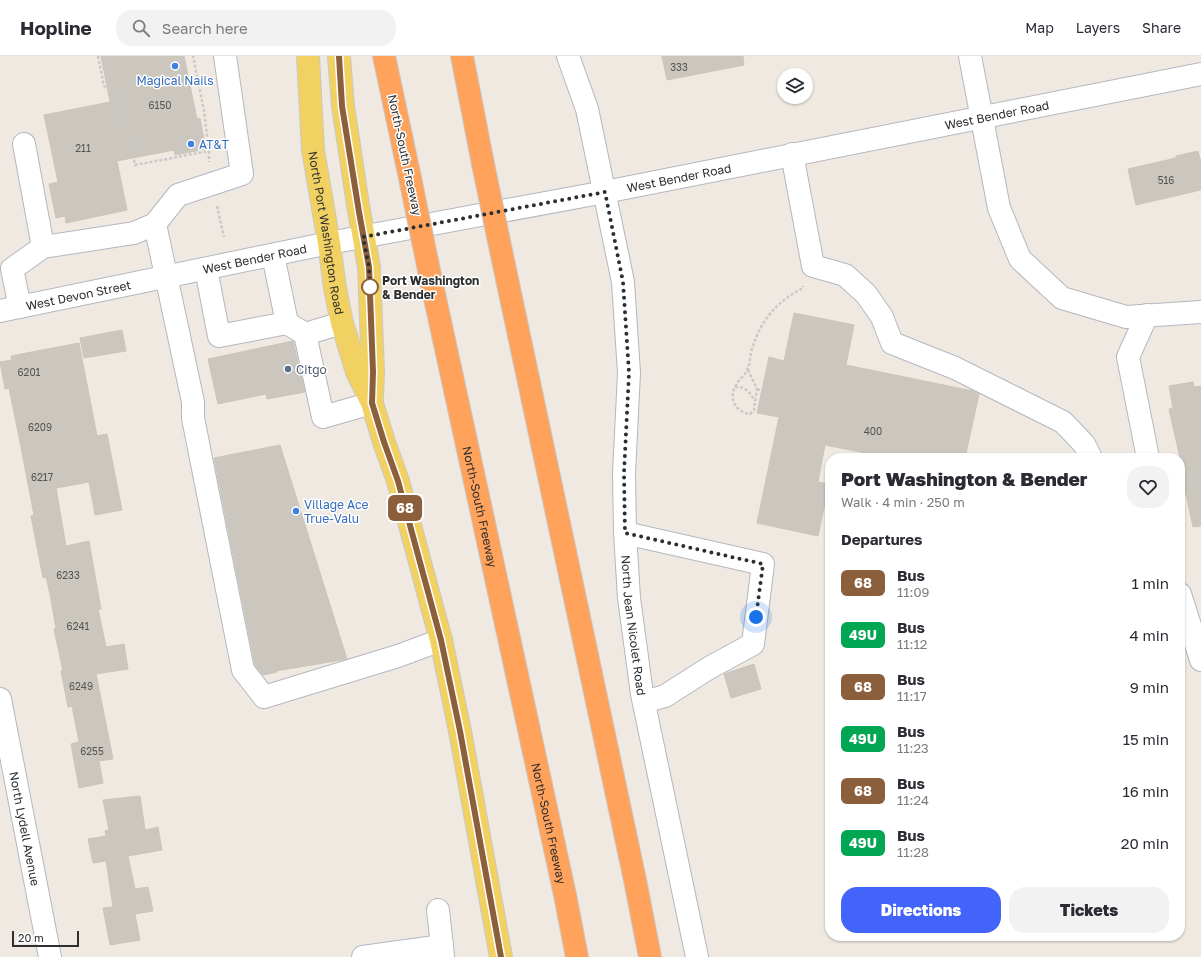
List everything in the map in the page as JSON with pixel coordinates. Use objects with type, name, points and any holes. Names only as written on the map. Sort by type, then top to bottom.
[{"type":"highway","name":"North-South Freeway","points":[[384,56],[431,280],[564,887],[577,957]]},
{"type":"highway","points":[[462,56],[504,264],[634,872],[650,957]]},
{"type":"main road","name":"North Port Washington Road","points":[[308,56],[313,150],[329,244],[334,288],[342,323],[357,372],[372,403],[398,481],[441,640],[460,731],[501,957]]},
{"type":"main road","name":"North Port Washington Road","points":[[339,56],[342,106],[369,267],[373,372],[372,403]]},
{"type":"street","points":[[10,309],[12,269],[43,247],[134,233],[155,224],[178,195],[242,174],[225,56]]},
{"type":"street","name":"North Jean Nicolet Road","points":[[568,56],[587,109],[623,282],[629,373],[624,473],[625,533],[629,598],[644,702],[697,957]]},
{"type":"street","points":[[970,56],[983,117],[999,208],[1020,259],[1062,298],[1126,317],[1201,312]]},
{"type":"street","name":"West Bender Road","points":[[162,279],[363,237],[605,192],[1201,74]]},
{"type":"street","points":[[24,144],[43,247]]},
{"type":"street","points":[[792,154],[813,266],[844,276],[866,294],[882,317],[892,343],[955,368],[1063,422],[1084,444],[1088,453]]},
{"type":"street","points":[[155,224],[162,279],[193,402],[193,418],[243,670],[264,697],[398,656],[441,640]]},
{"type":"street","points":[[273,255],[287,323]]},
{"type":"street","points":[[206,269],[220,336],[287,323],[305,334],[323,417],[372,403]]},
{"type":"street","name":"West Devon Street","points":[[10,309],[162,279]]},
{"type":"street","points":[[1147,453],[1128,357],[1148,315]]},
{"type":"street","points":[[305,334],[342,323]]},
{"type":"street","points":[[625,533],[763,564],[753,644],[709,668],[665,696],[644,702]]},
{"type":"street","points":[[1185,610],[1201,660]]},
{"type":"street","name":"North Lydell Avenue","points":[[0,699],[50,957]]},
{"type":"street","points":[[363,957],[442,951],[438,910]]},
{"type":"path","points":[[98,56],[104,86],[121,98],[135,165],[209,151],[204,111],[193,56]]},
{"type":"path","points":[[216,200],[224,237]]},
{"type":"path","points":[[748,370],[757,390],[754,410],[750,414],[743,413],[737,409],[732,393],[748,370],[750,355],[760,328],[768,315],[791,294],[804,288],[802,280]]},
{"type":"path","points":[[735,387],[741,386],[746,389],[756,402]]},
{"type":"path","points":[[757,390],[762,391]]},
{"type":"building","points":[[101,56],[184,56],[197,119],[200,118],[206,149],[175,155],[174,150],[117,161],[127,210],[66,223],[65,216],[56,218],[49,184],[58,182],[44,115],[110,102]]},
{"type":"building","points":[[662,56],[743,56],[744,65],[667,80]]},
{"type":"building","points":[[1198,151],[1201,162],[1201,190],[1136,205],[1128,169],[1176,158],[1176,156]]},
{"type":"building","points":[[794,313],[854,325],[846,365],[973,391],[979,394],[966,453],[866,453],[825,445],[818,482],[825,483],[825,503],[818,536],[757,523],[779,417],[757,413],[769,357],[784,361]]},
{"type":"building","points":[[122,330],[126,351],[84,358],[80,338]]},
{"type":"building","points":[[293,341],[305,392],[267,399],[266,394],[218,404],[208,359]]},
{"type":"building","points":[[79,343],[97,436],[107,434],[122,510],[95,515],[89,482],[56,488],[66,546],[89,541],[101,609],[98,609],[106,647],[124,644],[128,669],[96,674],[113,759],[99,761],[103,783],[79,788],[71,744],[79,742],[72,706],[68,707],[61,671],[63,671],[54,629],[56,629],[50,594],[46,577],[43,578],[31,516],[34,515],[20,442],[9,388],[5,389],[0,362],[12,360],[11,356]]},
{"type":"building","points":[[1193,382],[1194,387],[1201,386],[1201,526],[1193,527],[1185,489],[1185,453],[1179,453],[1169,409],[1173,408],[1169,386]]},
{"type":"building","points":[[280,445],[347,659],[276,671],[277,672],[263,675],[255,665],[214,458]]},
{"type":"building","points":[[754,664],[761,689],[731,698],[724,674]]},
{"type":"building","points":[[140,796],[145,830],[158,827],[162,850],[128,856],[135,889],[148,887],[153,911],[135,914],[140,940],[110,945],[103,908],[113,907],[106,861],[93,863],[88,839],[106,836],[105,831],[109,830],[103,800]]},
{"type":"bus line","name":"68","points":[[339,56],[342,106],[369,267],[373,372],[372,403],[398,481],[441,640],[460,731],[501,957]]},
{"type":"place","name":"Magical Nails","points":[[175,66]]},
{"type":"place","name":"AT&T","points":[[191,144]]},
{"type":"place","name":"Port Washington & Bender","points":[[370,287]]},
{"type":"place","name":"Citgo","points":[[288,369]]},
{"type":"place","name":"Village Ace True-Valu","points":[[296,511]]},
{"type":"route","points":[[370,287],[370,290],[369,267],[363,237],[605,192],[623,282],[629,373],[624,473],[625,533],[763,564],[756,617]]}]
